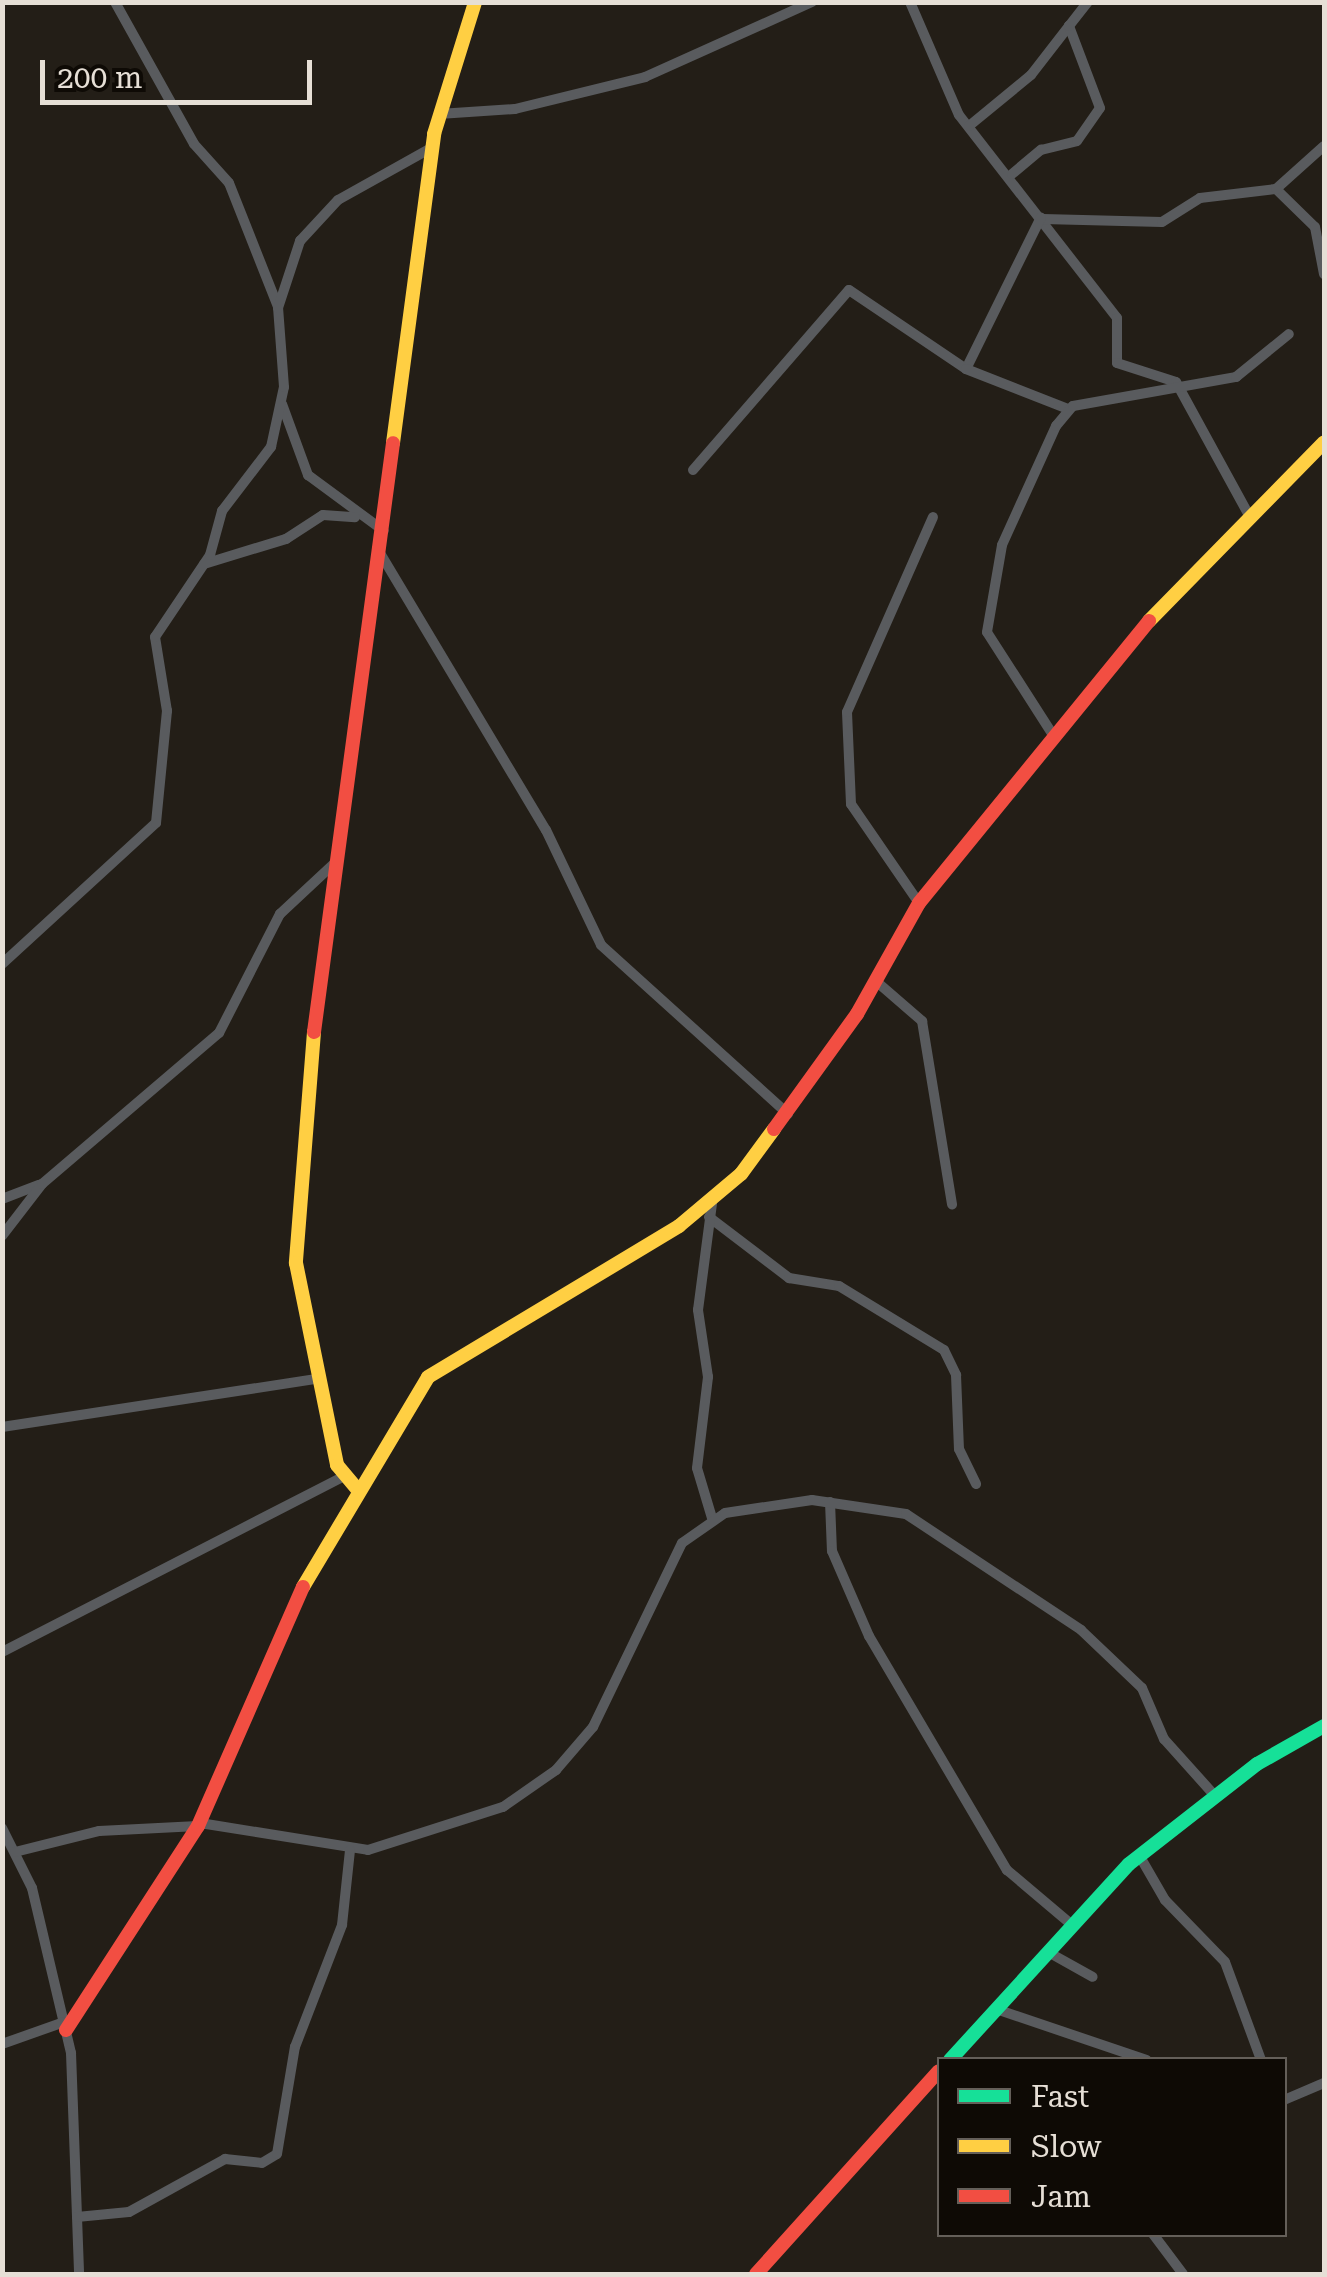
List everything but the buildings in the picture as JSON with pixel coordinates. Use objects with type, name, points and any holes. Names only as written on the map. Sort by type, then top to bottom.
[{"type":"street","points":[[2,964],[156,823],[167,710],[155,637],[204,564],[222,511],[268,453],[281,402],[278,308],[229,184],[194,144],[114,2]]},
{"type":"street","points":[[356,1488],[341,1478],[316,1379],[296,1263],[306,1094],[384,531],[432,147],[438,114],[475,2]]},
{"type":"street","points":[[438,114],[516,109],[645,77],[812,2]]},
{"type":"street","points":[[910,2],[968,126],[1012,174],[1117,318],[1117,363],[1164,374],[1180,392],[1251,518]]},
{"type":"street","points":[[968,126],[1031,75],[1088,2]]},
{"type":"street","points":[[1012,174],[1042,150],[1077,140],[1100,108],[1069,26]]},
{"type":"street","points":[[1042,218],[1162,222],[1200,198],[1276,190],[1324,146]]},
{"type":"street","points":[[278,308],[320,215],[432,147]]},
{"type":"street","points":[[1276,190],[1315,227],[1324,274]]},
{"type":"street","points":[[966,369],[1042,218]]},
{"type":"street","points":[[692,470],[849,290],[966,369],[1068,409],[1180,392],[1236,378],[1289,334]]},
{"type":"street","points":[[281,402],[308,475],[355,517],[384,531]]},
{"type":"street","points":[[1053,736],[992,650],[987,618],[1014,508],[1068,409]]},
{"type":"street","points":[[2,2044],[65,2026],[199,1825],[269,1655],[356,1488],[438,1364],[711,1210],[788,1114],[877,982],[920,903],[1053,736],[1190,572],[1251,518],[1324,442]]},
{"type":"street","points":[[204,564],[286,539],[324,515],[355,517]]},
{"type":"street","points":[[920,903],[851,804],[847,712],[933,517]]},
{"type":"street","points":[[380,553],[546,830],[602,945],[788,1114]]},
{"type":"street","points":[[2,1236],[42,1184],[194,1061],[232,1011],[280,914],[338,860]]},
{"type":"street","points":[[877,982],[922,1021],[952,1205]]},
{"type":"street","points":[[2,1200],[42,1184]]},
{"type":"street","points":[[711,1210],[789,1278],[839,1286],[944,1350],[956,1374],[959,1449],[976,1484]]},
{"type":"street","points":[[711,1210],[697,1468],[712,1518]]},
{"type":"street","points":[[2,1427],[316,1379]]},
{"type":"street","points":[[2,1652],[341,1478]]},
{"type":"street","points":[[15,1852],[99,1830],[199,1825],[350,1850],[397,1845],[503,1808],[556,1770],[593,1728],[674,1553],[712,1518],[783,1501],[830,1502],[906,1514],[1080,1630],[1132,1675],[1164,1739],[1216,1796]]},
{"type":"street","points":[[830,1502],[832,1550],[870,1636],[1007,1870],[1072,1925]]},
{"type":"street","points":[[953,2057],[1139,1855],[1216,1796],[1324,1726]]},
{"type":"street","points":[[2,1828],[15,1852],[65,2026],[79,2274]]},
{"type":"street","points":[[77,2217],[129,2212],[224,2159],[273,2159],[295,2047],[342,1925],[350,1850]]},
{"type":"street","points":[[1139,1855],[1166,1900],[1225,1962],[1260,2057]]},
{"type":"street","points":[[1048,1952],[1093,1977]]},
{"type":"street","points":[[996,2009],[1139,2057]]},
{"type":"street","points":[[756,2274],[937,2075]]},
{"type":"street","points":[[1287,2103],[1324,2083]]},
{"type":"street","points":[[1155,2237],[1183,2274]]},
{"type":"traffic: fast","points":[[953,2057],[1129,1864],[1257,1764],[1324,1726]]},
{"type":"traffic: slow","points":[[393,443],[434,134],[475,2]]},
{"type":"traffic: slow","points":[[1149,621],[1324,442]]},
{"type":"traffic: slow","points":[[314,1032],[296,1263],[337,1465],[356,1488]]},
{"type":"traffic: slow","points":[[303,1587],[428,1377],[679,1226],[741,1174],[774,1129]]},
{"type":"traffic: jam","points":[[314,1032],[393,443]]},
{"type":"traffic: jam","points":[[774,1129],[857,1014],[919,903],[1149,621]]},
{"type":"traffic: jam","points":[[66,2030],[198,1826],[303,1587]]},
{"type":"traffic: jam","points":[[756,2274],[937,2073]]}]
